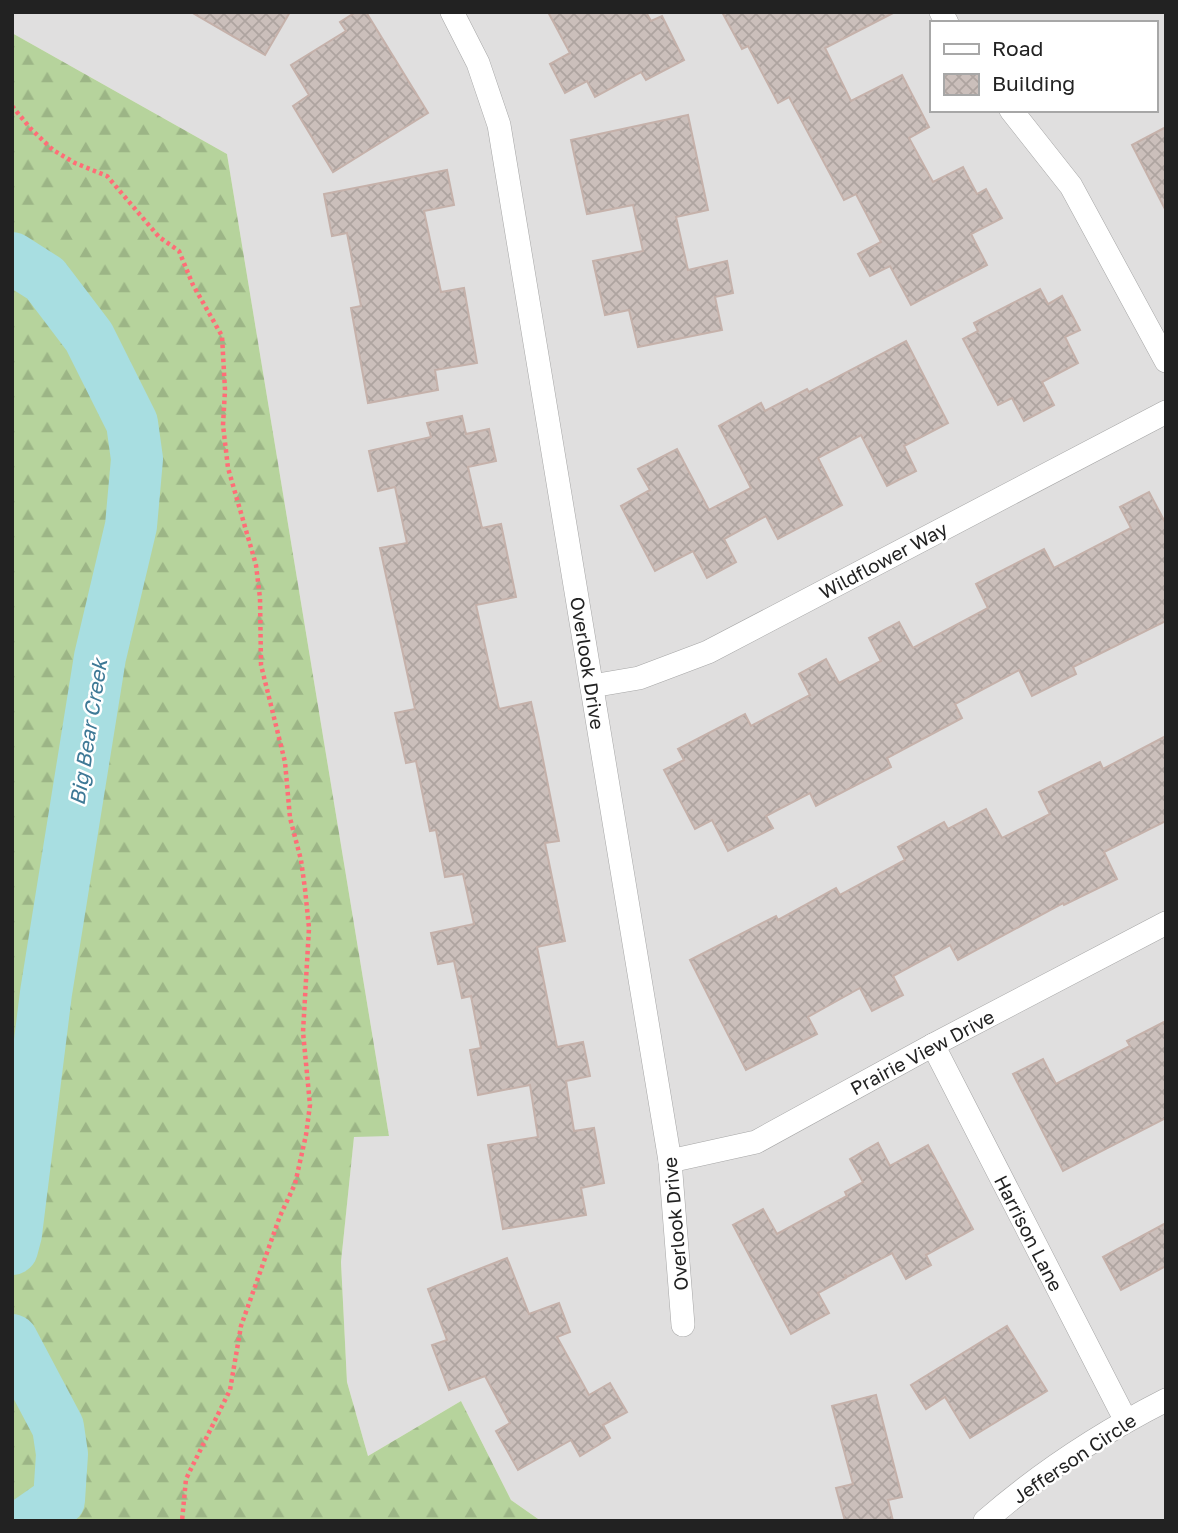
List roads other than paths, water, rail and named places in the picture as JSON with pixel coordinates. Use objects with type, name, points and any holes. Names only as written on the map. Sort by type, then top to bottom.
[{"type":"street","name":"Overlook Drive","points":[[452,12],[478,63],[499,125],[670,1161],[683,1325]]},
{"type":"street","points":[[1013,112],[1071,186],[1166,361]]},
{"type":"street","name":"Wildflower Way","points":[[592,686],[639,678],[708,652],[1166,412]]},
{"type":"street","name":"Prairie View Drive","points":[[670,1161],[756,1142],[933,1045],[1166,923]]},
{"type":"street","name":"Harrison Lane","points":[[933,1045],[1126,1421]]},
{"type":"street","name":"Jefferson Circle","points":[[985,1521],[1027,1485],[1126,1421],[1166,1400]]},
{"type":"waterway","name":"Big Bear Creek","points":[[12,258],[45,279],[89,337],[132,423],[137,459],[131,526],[100,657],[46,993],[12,1249]]},
{"type":"waterway","name":"Big Bear Creek","points":[[12,1340],[58,1427],[62,1454],[59,1500],[29,1521]]}]
